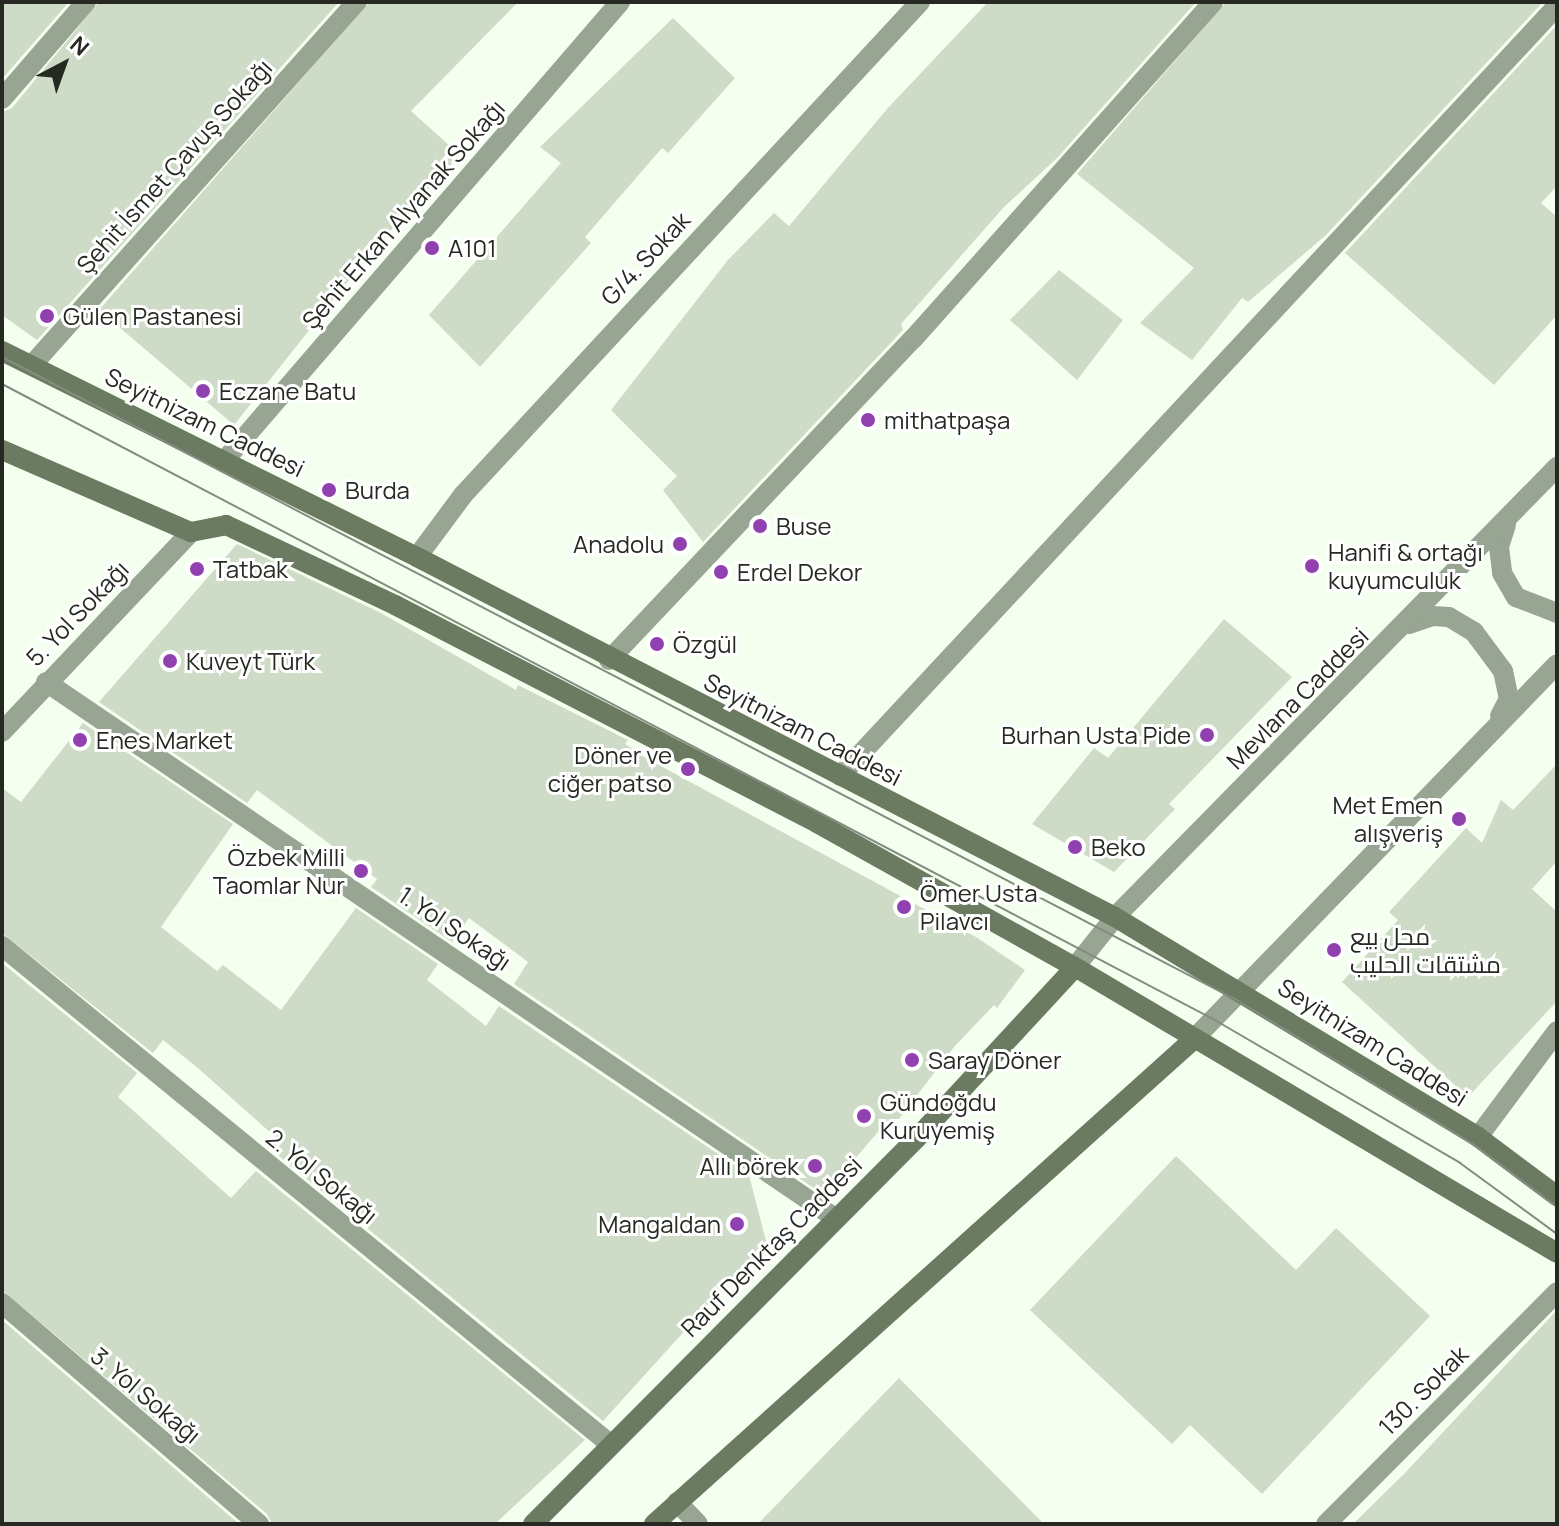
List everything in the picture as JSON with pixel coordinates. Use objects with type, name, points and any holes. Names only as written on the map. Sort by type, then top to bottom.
[{"type":"main road","name":"Seyitnizam Caddesi","points":[[2,351],[417,557],[609,660],[1115,917],[1478,1137],[1557,1196]]},
{"type":"main road","points":[[2,450],[191,532],[226,525],[395,605],[817,823],[1075,967],[1557,1253]]},
{"type":"main road","name":"Rauf Denktaş Caddesi","points":[[533,1524],[1003,1050],[1075,967]]},
{"type":"main road","points":[[654,1524],[1195,1038]]},
{"type":"street","points":[[2,99],[86,2]]},
{"type":"street","name":"Şehit İsmet Çavuş Sokağı","points":[[32,365],[356,2]]},
{"type":"street","name":"Şehit Erkan Alyanak Sokağı","points":[[225,460],[620,2]]},
{"type":"street","name":"G/4. Sokak","points":[[417,557],[463,495],[920,2]]},
{"type":"street","points":[[609,660],[913,339],[1213,2]]},
{"type":"street","points":[[840,776],[1557,6]]},
{"type":"street","name":"Mevlana Caddesi","points":[[1075,967],[1115,917],[1406,625],[1557,467]]},
{"type":"street","points":[[1509,518],[1499,547],[1502,573],[1516,597],[1557,613]]},
{"type":"street","name":"5. Yol Sokağı","points":[[2,732],[191,532]]},
{"type":"street","points":[[1406,625],[1432,616],[1449,617],[1490,649],[1509,699],[1493,730]]},
{"type":"street","points":[[1195,1038],[1557,664]]},
{"type":"street","name":"1. Yol Sokağı","points":[[46,682],[835,1218]]},
{"type":"street","name":"2. Yol Sokağı","points":[[2,946],[610,1444]]},
{"type":"street","points":[[1478,1137],[1557,1031]]},
{"type":"street","name":"130. Sokak","points":[[1326,1524],[1557,1292]]},
{"type":"street","name":"3. Yol Sokağı","points":[[2,1303],[259,1524]]},
{"type":"street","points":[[677,1502],[698,1524]]},
{"type":"building","points":[[2,2],[69,2],[2,79]]},
{"type":"building","points":[[99,2],[339,2],[37,340],[2,315],[2,112],[12,108]]},
{"type":"building","points":[[369,2],[518,2],[411,111],[460,155],[372,251],[234,425],[99,310]]},
{"type":"building","points":[[988,2],[1196,2],[1057,158],[1004,207],[901,324],[903,330],[703,542],[663,490],[677,476],[611,410],[728,260],[774,213],[789,226],[887,109]]},
{"type":"building","points":[[1226,2],[1543,2],[1326,235],[1248,302],[1242,298],[1192,360],[1140,323],[1194,268],[1077,174]]},
{"type":"building","points":[[673,18],[735,78],[668,153],[662,148],[585,237],[591,243],[480,367],[429,315],[561,163],[540,147]]},
{"type":"building","points":[[1557,25],[1557,186],[1541,203],[1557,217],[1557,315],[1494,385],[1345,253]]},
{"type":"building","points":[[1059,270],[1123,320],[1077,380],[1010,320]]},
{"type":"building","points":[[237,544],[381,613],[516,690],[518,685],[628,740],[625,744],[646,758],[976,937],[1025,970],[997,1008],[994,1005],[954,1047],[895,1124],[889,1119],[824,1195],[514,984],[528,962],[469,918],[452,942],[371,887],[377,879],[257,790],[247,803],[99,702]]},
{"type":"building","points":[[1224,619],[1292,677],[1169,804],[1175,809],[1114,872],[1032,824],[1094,748],[1108,758]]},
{"type":"building","points":[[83,723],[233,824],[161,927],[217,971],[223,965],[281,1010],[356,908],[438,964],[427,980],[486,1026],[499,1006],[749,1175],[766,1241],[603,1421],[274,1152],[282,1143],[199,1069],[163,1040],[153,1053],[2,933],[2,788],[21,802]]},
{"type":"building","points":[[1557,764],[1557,861],[1532,889],[1557,912],[1557,1001],[1468,1097],[1342,982],[1398,920],[1389,912],[1466,828],[1482,843],[1501,800],[1513,810]]},
{"type":"building","points":[[2,963],[137,1073],[118,1097],[231,1198],[256,1171],[585,1440],[495,1524],[272,1524],[267,1514],[2,1290]]},
{"type":"building","points":[[1176,1156],[1296,1270],[1336,1228],[1430,1316],[1262,1494],[1190,1425],[1172,1444],[1030,1310]]},
{"type":"building","points":[[1557,1310],[1557,1524],[1353,1524],[1405,1473]]},
{"type":"building","points":[[2,1320],[239,1524],[2,1524]]},
{"type":"building","points":[[899,1378],[1044,1524],[758,1524]]},
{"type":"tram line","points":[[2,357],[1235,999],[1473,1144],[1557,1207]]},
{"type":"tram line","points":[[2,384],[1213,1019],[1460,1163],[1557,1234]]},
{"type":"place","name":"A101","points":[[432,248]]},
{"type":"place","name":"Gülen Pastanesi","points":[[47,316]]},
{"type":"place","name":"Eczane Batu","points":[[203,391]]},
{"type":"place","name":"mithatpaşa","points":[[868,420]]},
{"type":"place","name":"Burda","points":[[329,490]]},
{"type":"place","name":"Buse","points":[[760,526]]},
{"type":"place","name":"Anadolu","points":[[680,544]]},
{"type":"place","name":"Hanifi & ortağı kuyumculuk","points":[[1312,566]]},
{"type":"place","name":"Tatbak","points":[[197,569]]},
{"type":"place","name":"Erdel Dekor","points":[[721,572]]},
{"type":"place","name":"Özgül","points":[[657,644]]},
{"type":"place","name":"Kuveyt Türk","points":[[170,661]]},
{"type":"place","name":"Burhan Usta Pide","points":[[1207,735]]},
{"type":"place","name":"Enes Market","points":[[80,740]]},
{"type":"place","name":"Döner ve ciğer patso","points":[[688,769]]},
{"type":"place","name":"Met Emen alışveriş","points":[[1459,819]]},
{"type":"place","name":"Beko","points":[[1075,847]]},
{"type":"place","name":"Özbek Milli Taomlar Nur","points":[[361,871]]},
{"type":"place","name":"Ömer Usta Pilavcı","points":[[904,907]]},
{"type":"place","name":"محل بيع مشتقات الحليب","points":[[1334,950]]},
{"type":"place","name":"Saray Döner","points":[[912,1060]]},
{"type":"place","name":"Gündoğdu Kuruyemiş","points":[[864,1116]]},
{"type":"place","name":"Allı börek","points":[[815,1166]]},
{"type":"place","name":"Mangaldan","points":[[737,1224]]}]
